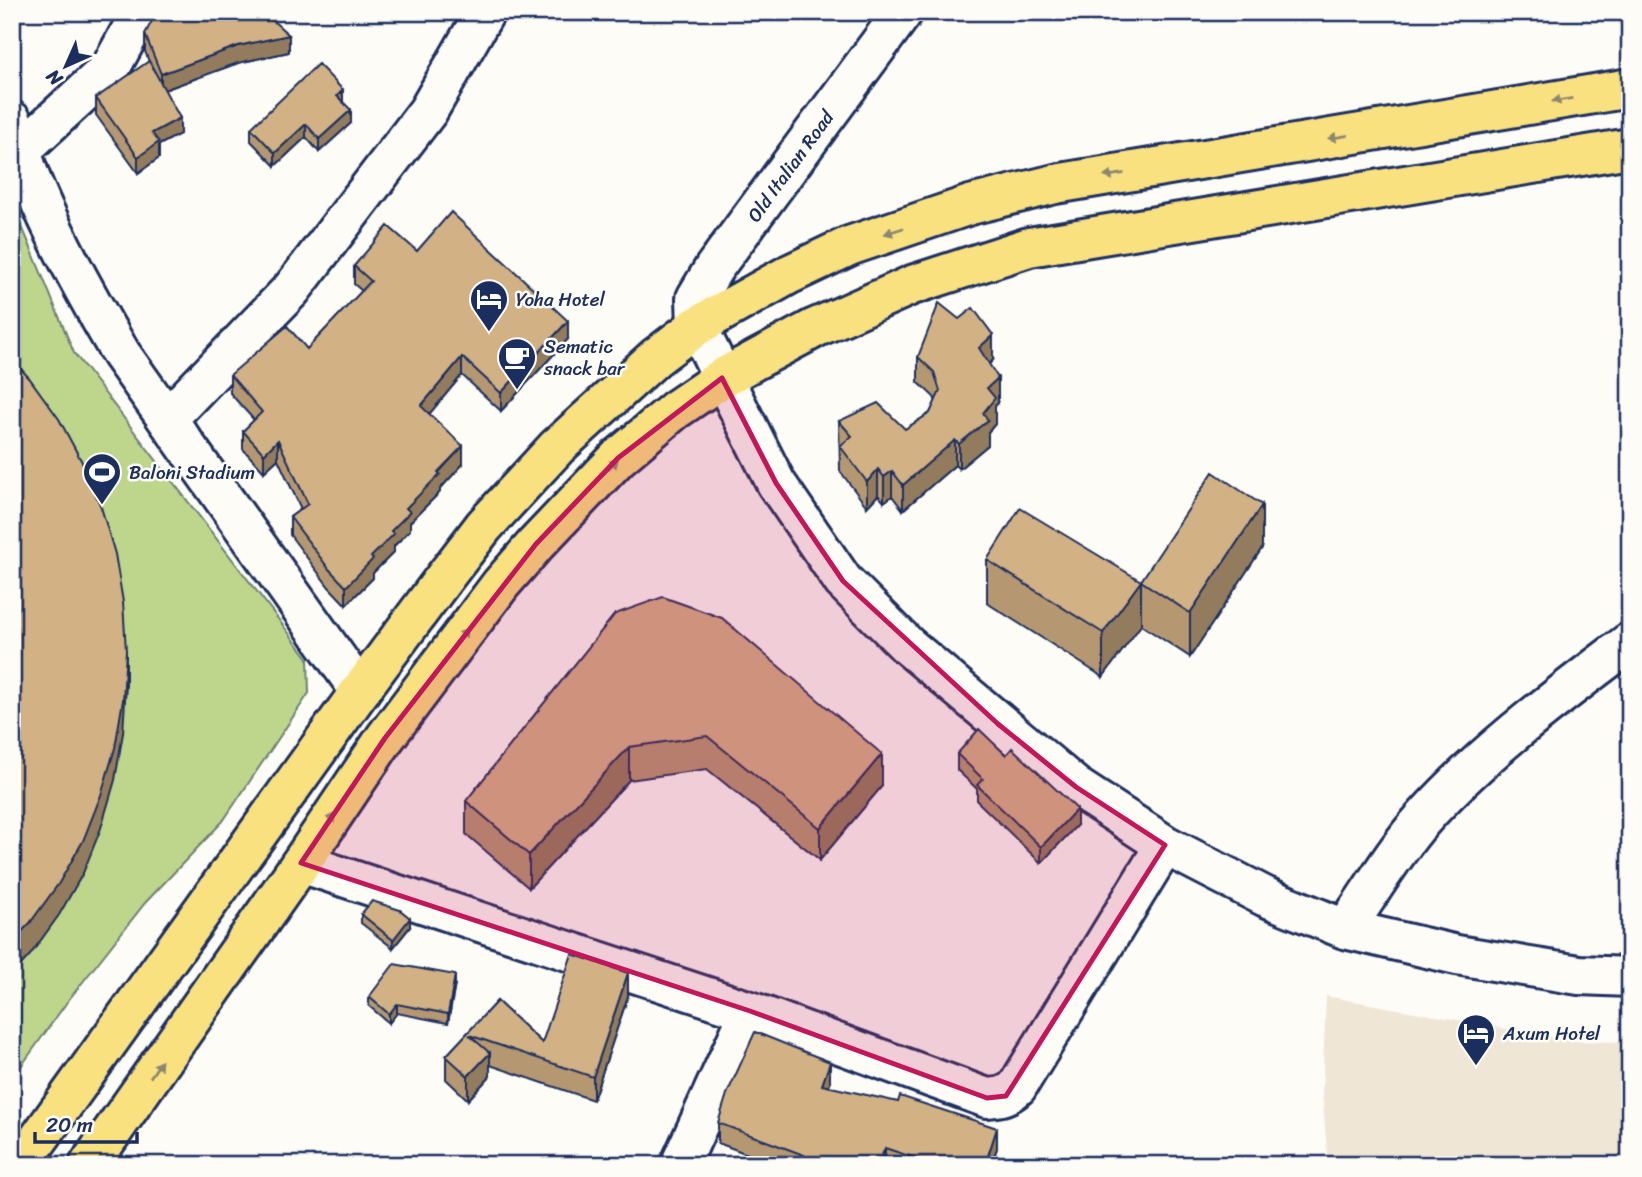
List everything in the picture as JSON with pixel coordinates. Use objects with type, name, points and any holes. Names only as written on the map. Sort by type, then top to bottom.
[{"type":"main road","points":[[20,1165],[360,691],[484,526],[549,455],[636,375],[697,326],[790,274],[849,246],[970,205],[1055,184],[1630,88]]},
{"type":"main road","points":[[89,1165],[301,863],[385,738],[501,584],[618,458],[676,410],[722,378],[815,328],[912,285],[1029,247],[1630,148]]},
{"type":"street","points":[[141,12],[111,67],[17,135],[32,185],[89,301],[121,354],[360,691]]},
{"type":"street","points":[[167,419],[292,289],[428,111],[485,12]]},
{"type":"street","name":"Old Italian Road","points":[[697,326],[696,298],[714,268],[903,12]]},
{"type":"street","points":[[697,326],[776,483],[843,581],[907,645],[1076,787],[1166,845],[1266,897],[1345,929],[1457,955],[1579,975],[1630,977]]},
{"type":"street","points":[[1345,929],[1420,822],[1454,785],[1572,686],[1630,642]]},
{"type":"street","points":[[301,863],[750,1011],[987,1098],[1006,1096],[1017,1087],[1166,845]]},
{"type":"street","points":[[680,1165],[750,1011]]},
{"type":"highlighted area","points":[[722,378],[776,483],[843,581],[998,724],[1076,787],[1165,845],[1006,1096],[987,1098],[750,1011],[301,863],[385,738],[536,544],[618,458]]},
{"type":"shaded area","name":"Axum Hotel","points":[[1326,996],[1574,1041],[1630,1042],[1630,1165],[1328,1165],[1322,1091]]},
{"type":"green space","name":"Baloni Stadium","points":[[12,202],[74,353],[308,658],[309,693],[223,821],[145,903],[67,1002],[12,1079]]},
{"type":"building","points":[[263,12],[289,35],[238,46],[161,74],[145,34],[155,15]]},
{"type":"building","points":[[149,61],[180,118],[152,133],[159,142],[138,157],[96,98]]},
{"type":"building","points":[[318,64],[343,90],[337,96],[351,110],[319,139],[306,124],[275,153],[251,128]]},
{"type":"building","points":[[451,212],[568,321],[501,393],[462,357],[421,406],[463,446],[406,508],[410,512],[391,531],[394,534],[346,587],[290,517],[308,504],[278,440],[264,454],[243,431],[262,412],[230,375],[287,326],[307,349],[371,281],[354,266],[388,226],[417,251]]},
{"type":"building","points":[[939,303],[959,319],[973,308],[993,335],[979,348],[998,378],[987,388],[995,398],[983,413],[988,420],[959,444],[955,440],[903,485],[892,471],[884,477],[878,469],[867,482],[840,446],[852,436],[839,421],[878,403],[905,429],[930,413],[940,391],[934,372],[918,357]]},
{"type":"building","points":[[12,359],[59,419],[82,462],[101,507],[115,554],[123,602],[126,651],[123,700],[115,748],[83,841],[59,883],[30,923],[12,942]]},
{"type":"building","points":[[1213,472],[1262,505],[1190,613],[1141,581]]},
{"type":"building","points":[[1020,508],[1141,581],[1103,633],[987,560]]},
{"type":"building","points":[[663,597],[722,618],[882,754],[820,828],[707,736],[629,747],[529,855],[466,801],[615,614]]},
{"type":"building","points":[[979,729],[1006,755],[1012,748],[1077,809],[1041,847],[977,785],[983,779],[957,754]]},
{"type":"building","points":[[372,901],[400,910],[410,918],[393,940],[361,914]]},
{"type":"building","points":[[572,954],[628,973],[593,1077],[469,1035],[490,1053],[468,1076],[446,1056],[497,1001],[542,1043]]},
{"type":"building","points":[[394,964],[455,975],[448,1014],[397,1004],[389,1014],[369,997]]},
{"type":"building","points":[[755,1032],[830,1062],[822,1085],[898,1102],[900,1096],[997,1128],[985,1165],[936,1165],[885,1148],[878,1165],[815,1165],[802,1159],[804,1155],[718,1123],[727,1094]]},
{"type":"place","name":"Yoha Hotel","points":[[489,333]]},
{"type":"place","name":"Sematic snack bar","points":[[517,391]]},
{"type":"place","name":"Baloni Stadium","points":[[102,506]]},
{"type":"place","name":"Axum Hotel","points":[[1476,1067]]}]
